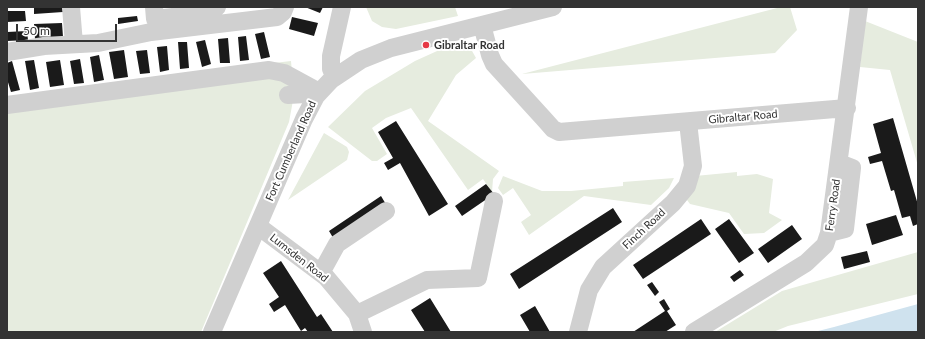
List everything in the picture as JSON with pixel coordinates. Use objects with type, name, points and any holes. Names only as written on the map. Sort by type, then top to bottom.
[{"type":"street","points":[[71,7],[74,44]]},
{"type":"street","points":[[154,7],[155,20],[208,13],[217,7]]},
{"type":"street","points":[[7,52],[74,44],[98,43],[151,32],[277,17],[283,12],[285,7]]},
{"type":"street","points":[[335,76],[331,69],[330,56],[342,7]]},
{"type":"street","name":"Fort Cumberland Road","points":[[212,332],[304,119],[318,94],[335,76],[361,60],[387,49],[553,7]]},
{"type":"street","name":"Ferry Road","points":[[694,332],[806,263],[825,245],[829,233],[847,108],[859,7]]},
{"type":"street","name":"Gibraltar Road","points":[[482,25],[490,56],[494,64],[553,129],[559,132],[847,108]]},
{"type":"street","points":[[7,105],[269,70],[284,73],[318,94]]},
{"type":"street","points":[[288,95],[318,94]]},
{"type":"street","name":"Finch Road","points":[[578,332],[589,290],[603,267],[673,203],[687,186],[693,166],[688,122]]},
{"type":"street","points":[[357,314],[427,280],[478,278],[494,201]]},
{"type":"street","points":[[321,273],[337,244],[386,211]]},
{"type":"street","name":"Lumsden Road","points":[[258,226],[321,273],[357,314],[363,332]]},
{"type":"shaded area","points":[[366,7],[455,7],[458,16],[396,29],[382,27],[372,21]]},
{"type":"shaded area","points":[[781,7],[790,7],[797,30],[775,53],[522,74]]},
{"type":"shaded area","points":[[865,21],[918,42],[918,166],[890,70],[860,67]]},
{"type":"shaded area","points":[[457,42],[467,42],[476,58],[456,75],[428,121],[499,171],[493,179],[492,192],[483,179],[468,190],[411,108],[386,118],[372,128],[387,154],[377,161],[372,161],[328,127],[365,91],[415,61]]},
{"type":"shaded area","points":[[291,61],[294,95],[289,122],[201,332],[7,332],[7,98]]},
{"type":"shaded area","points":[[324,133],[347,147],[349,152],[347,160],[288,200]]},
{"type":"shaded area","points":[[737,172],[737,176],[757,174],[773,179],[769,213],[782,220],[764,233],[744,234],[729,213],[690,204],[684,196],[695,176]]},
{"type":"shaded area","points":[[503,176],[542,191],[571,191],[623,186],[623,182],[674,178],[669,188],[651,205],[584,196],[529,235],[521,222],[531,215],[513,188],[503,195],[498,188]]},
{"type":"shaded area","points":[[918,252],[918,294],[788,326],[773,332],[715,332],[782,291]]},
{"type":"water","points":[[918,304],[918,332],[814,332],[834,327]]},
{"type":"building","points":[[34,7],[62,7],[63,12],[34,14]]},
{"type":"building","points":[[305,7],[323,7],[320,13]]},
{"type":"building","points":[[7,11],[25,11],[26,21],[7,22]]},
{"type":"building","points":[[137,16],[138,21],[118,24],[118,18]]},
{"type":"building","points":[[292,17],[318,23],[314,36],[289,29]]},
{"type":"building","points":[[62,23],[63,37],[35,39],[34,24]]},
{"type":"building","points":[[27,31],[28,40],[7,41],[7,32]]},
{"type":"building","points":[[264,32],[270,57],[261,59],[255,34]]},
{"type":"building","points":[[246,36],[249,60],[240,61],[238,37]]},
{"type":"building","points":[[228,38],[230,63],[220,63],[218,39]]},
{"type":"building","points":[[205,40],[211,64],[202,67],[196,42]]},
{"type":"building","points":[[178,42],[187,42],[189,68],[180,69]]},
{"type":"building","points":[[167,46],[169,70],[160,72],[157,47]]},
{"type":"building","points":[[124,50],[128,77],[114,79],[109,52]]},
{"type":"building","points":[[147,50],[150,73],[140,74],[136,51]]},
{"type":"building","points":[[99,55],[104,80],[94,82],[90,57]]},
{"type":"building","points":[[80,59],[84,83],[74,84],[70,61]]},
{"type":"building","points":[[34,60],[39,88],[30,90],[25,61]]},
{"type":"building","points":[[60,60],[64,85],[50,87],[46,62]]},
{"type":"building","points":[[12,61],[20,90],[11,92],[7,79],[7,63]]},
{"type":"building","points":[[893,118],[918,205],[918,224],[913,226],[910,216],[902,218],[894,190],[891,191],[882,161],[870,164],[868,157],[881,153],[873,124]]},
{"type":"building","points":[[396,121],[448,204],[429,216],[400,163],[388,170],[384,163],[393,158],[378,132]]},
{"type":"building","points":[[486,184],[494,194],[462,216],[455,206]]},
{"type":"building","points":[[381,196],[387,206],[335,241],[329,231]]},
{"type":"building","points":[[613,208],[622,222],[519,289],[510,274]]},
{"type":"building","points":[[896,215],[903,235],[872,245],[866,224]]},
{"type":"building","points":[[701,219],[711,234],[643,279],[633,265]]},
{"type":"building","points":[[729,219],[754,253],[739,263],[715,229]]},
{"type":"building","points":[[792,225],[802,239],[768,263],[758,249]]},
{"type":"building","points":[[867,251],[870,262],[844,269],[841,257]]},
{"type":"building","points":[[281,261],[317,317],[321,314],[333,332],[308,332],[305,328],[301,331],[285,305],[274,312],[269,304],[279,297],[263,273]]},
{"type":"building","points":[[740,270],[744,275],[734,282],[730,277]]},
{"type":"building","points":[[652,282],[659,292],[655,296],[647,285]]},
{"type":"building","points":[[430,298],[451,332],[425,332],[411,310]]},
{"type":"building","points":[[664,299],[670,309],[667,311],[676,325],[665,332],[633,332],[665,311],[659,302]]},
{"type":"building","points":[[535,306],[550,332],[530,332],[520,315]]},
{"type":"place","name":"Gibraltar Road","points":[[426,45]]}]
